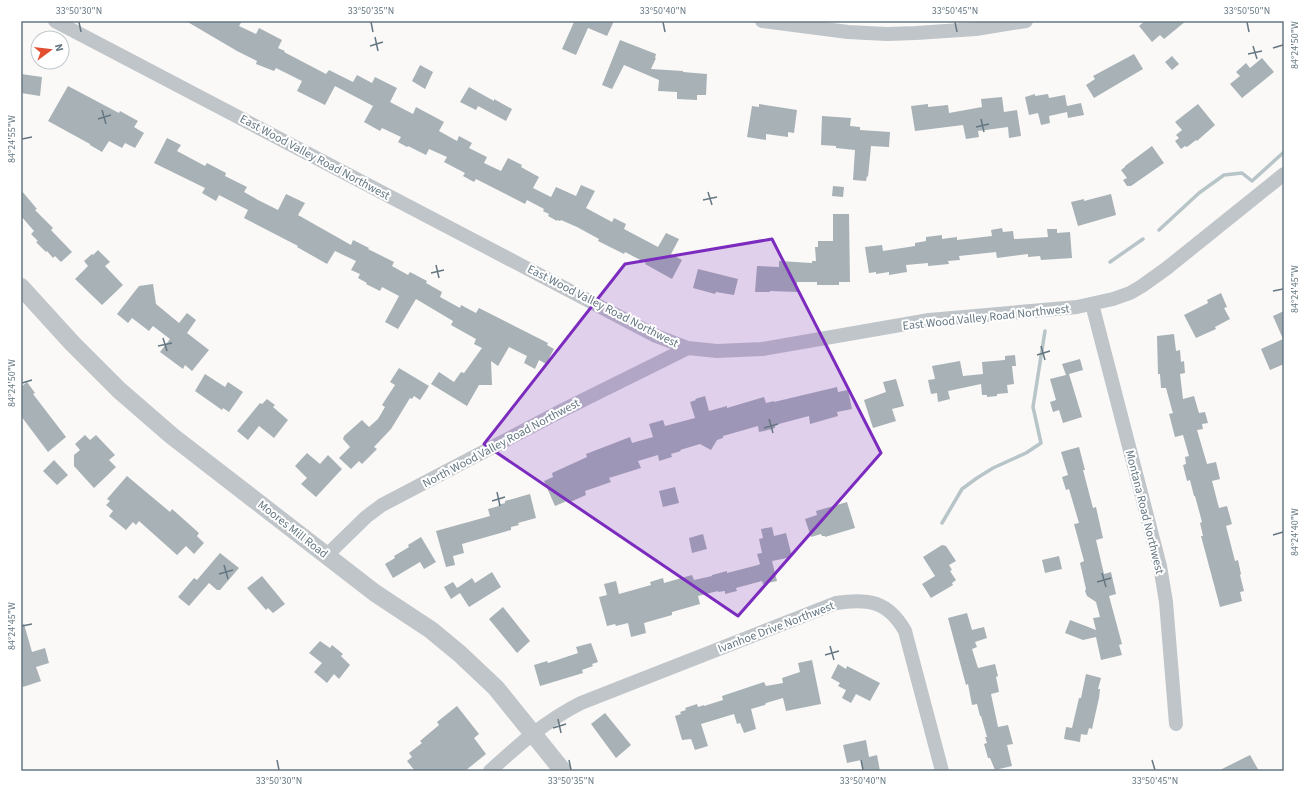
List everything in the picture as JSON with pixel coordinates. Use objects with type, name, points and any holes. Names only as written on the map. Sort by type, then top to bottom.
[{"type":"street","name":"East Wood Valley Road Northwest","points":[[55,21],[656,336],[688,348],[717,351],[762,349],[929,320],[1077,307],[1113,299],[1130,293],[1167,268],[1284,174]]},
{"type":"street","points":[[762,21],[848,32],[887,34],[976,29],[1026,21]]},
{"type":"street","name":"Moores Mill Road","points":[[21,287],[72,343],[119,390],[172,436],[375,593],[431,630],[460,654],[496,688],[563,771]]},
{"type":"street","name":"Montana Road Northwest","points":[[1092,304],[1160,566],[1166,602],[1176,724]]},
{"type":"street","name":"North Wood Valley Road Northwest","points":[[327,555],[366,517],[382,505],[561,411],[688,348]]},
{"type":"street","name":"Ivanhoe Drive Northwest","points":[[490,771],[561,713],[581,703],[836,603],[853,600],[880,605],[890,611],[899,620],[905,631],[942,771]]},
{"type":"highlighted area","points":[[772,239],[881,453],[738,616],[484,444],[625,264]]},
{"type":"building","points":[[186,21],[242,21],[239,26],[256,34],[259,28],[282,40],[278,48],[326,74],[329,70],[353,82],[357,75],[372,83],[375,77],[397,88],[390,102],[413,114],[416,107],[444,122],[439,131],[457,141],[459,136],[472,143],[469,148],[487,157],[484,163],[501,171],[508,158],[522,165],[521,167],[539,177],[533,188],[551,197],[556,187],[576,196],[581,185],[595,191],[586,208],[612,222],[614,218],[626,224],[624,229],[658,247],[666,233],[679,239],[671,254],[682,260],[672,279],[625,252],[624,254],[598,241],[599,239],[577,227],[561,220],[557,221],[548,216],[549,214],[543,211],[544,209],[527,200],[525,204],[476,179],[474,182],[463,176],[465,173],[444,162],[447,157],[429,149],[426,155],[398,142],[401,137],[382,128],[380,131],[364,122],[373,106],[335,86],[325,105],[297,91],[302,81],[276,68],[274,71],[256,64],[257,61]]},
{"type":"building","points":[[572,21],[614,21],[607,36],[588,28],[576,55],[562,49],[574,22]]},
{"type":"building","points":[[1145,21],[1186,21],[1164,39],[1160,35],[1152,42],[1139,26]]},
{"type":"building","points":[[620,40],[656,54],[656,58],[651,69],[707,74],[706,95],[697,95],[697,100],[677,99],[677,92],[658,91],[659,80],[624,65],[612,89],[602,85]]},
{"type":"building","points":[[1134,54],[1143,69],[1094,98],[1086,85],[1095,79],[1093,76]]},
{"type":"building","points":[[1172,56],[1179,64],[1172,70],[1165,62]]},
{"type":"building","points":[[1262,58],[1274,72],[1242,98],[1230,84],[1240,76],[1236,72],[1246,63],[1250,68]]},
{"type":"building","points":[[420,65],[433,72],[425,89],[412,81]]},
{"type":"building","points":[[21,74],[42,77],[40,96],[21,93]]},
{"type":"building","points":[[68,86],[119,113],[120,111],[138,121],[134,127],[144,133],[135,148],[125,143],[122,148],[109,141],[102,152],[48,121]]},
{"type":"building","points":[[469,87],[512,109],[506,121],[478,106],[476,110],[460,102]]},
{"type":"building","points":[[1035,94],[1035,96],[1048,94],[1049,98],[1065,95],[1067,106],[1081,103],[1084,115],[1068,118],[1067,112],[1049,116],[1050,123],[1041,125],[1038,113],[1029,115],[1025,97]]},
{"type":"building","points":[[1002,97],[1004,112],[1017,110],[1021,136],[1009,138],[1008,127],[978,131],[979,137],[966,139],[963,125],[915,131],[911,106],[928,104],[928,107],[948,105],[949,113],[982,107],[981,99]]},
{"type":"building","points":[[759,104],[797,110],[794,133],[788,132],[788,137],[766,134],[766,140],[747,137],[752,106],[759,107]]},
{"type":"building","points":[[1198,104],[1215,125],[1197,141],[1196,140],[1187,147],[1185,146],[1181,149],[1175,141],[1179,138],[1176,135],[1182,130],[1175,122]]},
{"type":"building","points":[[822,116],[851,118],[850,126],[860,127],[860,130],[890,132],[889,147],[871,146],[868,177],[867,176],[866,181],[853,180],[855,150],[821,145]]},
{"type":"building","points":[[167,138],[181,145],[177,151],[205,166],[207,163],[226,173],[225,176],[247,187],[244,192],[258,200],[278,210],[286,194],[305,203],[298,215],[351,245],[353,240],[369,248],[368,249],[394,262],[392,266],[408,275],[410,272],[427,281],[426,283],[442,292],[440,297],[460,308],[461,305],[476,313],[479,308],[548,343],[547,345],[554,349],[546,364],[539,360],[535,369],[524,363],[527,356],[509,347],[498,366],[491,361],[492,385],[479,385],[467,406],[431,384],[439,372],[454,382],[461,372],[464,373],[482,348],[474,344],[476,339],[451,325],[453,321],[416,299],[398,329],[385,322],[399,296],[382,287],[380,291],[358,278],[360,274],[351,270],[356,261],[335,251],[327,264],[297,247],[298,246],[244,218],[248,210],[219,195],[216,201],[202,193],[205,188],[154,163]]},
{"type":"building","points":[[1152,146],[1164,163],[1131,186],[1127,186],[1123,180],[1127,178],[1121,170]]},
{"type":"building","points":[[833,186],[844,187],[843,197],[832,196]]},
{"type":"building","points":[[21,190],[37,209],[35,210],[53,228],[51,230],[72,252],[61,262],[55,256],[53,258],[36,242],[38,241],[31,234],[34,231],[21,216]]},
{"type":"building","points":[[1111,194],[1116,215],[1078,226],[1071,202],[1084,199],[1084,201]]},
{"type":"building","points":[[833,214],[849,214],[850,282],[839,282],[839,285],[817,285],[817,282],[797,282],[797,292],[755,292],[757,266],[779,267],[779,261],[812,263],[812,261],[816,261],[815,247],[818,247],[818,241],[833,241]]},
{"type":"building","points":[[1002,228],[1003,232],[1013,231],[1014,239],[1048,237],[1047,229],[1057,229],[1057,233],[1070,232],[1072,258],[1041,260],[1040,256],[1028,257],[1028,254],[997,258],[996,252],[959,256],[960,260],[948,261],[949,264],[928,266],[928,263],[906,265],[907,272],[889,275],[889,272],[876,274],[876,272],[869,273],[865,247],[882,245],[883,251],[915,246],[915,243],[926,241],[926,237],[942,235],[942,239],[957,237],[957,240],[992,236],[991,230]]},
{"type":"building","points":[[98,250],[110,262],[105,266],[123,285],[102,305],[75,279],[88,266],[84,261]]},
{"type":"building","points":[[698,269],[738,279],[734,295],[716,292],[715,294],[693,288]]},
{"type":"building","points":[[153,284],[156,304],[179,323],[187,313],[196,320],[187,333],[209,350],[192,371],[185,365],[183,369],[160,352],[170,339],[153,326],[149,331],[132,318],[128,323],[117,314],[139,286]]},
{"type":"building","points":[[1221,293],[1227,307],[1224,308],[1230,319],[1215,327],[1216,329],[1196,338],[1184,315],[1208,303],[1207,300]]},
{"type":"building","points":[[1284,311],[1284,364],[1270,370],[1261,349],[1283,339],[1273,316]]},
{"type":"building","points":[[1174,334],[1176,351],[1180,350],[1181,362],[1184,361],[1185,373],[1180,374],[1183,399],[1194,396],[1199,413],[1205,412],[1208,423],[1202,424],[1203,429],[1197,430],[1207,464],[1216,462],[1220,479],[1212,481],[1219,508],[1227,506],[1232,524],[1226,526],[1235,561],[1238,560],[1244,591],[1240,592],[1242,601],[1220,607],[1201,536],[1203,536],[1200,523],[1202,522],[1190,480],[1187,481],[1183,465],[1186,464],[1185,457],[1189,456],[1183,435],[1175,437],[1169,414],[1173,413],[1166,388],[1161,388],[1160,374],[1158,374],[1157,336]]},
{"type":"building","points":[[1015,355],[1016,366],[1012,366],[1014,384],[1007,385],[1008,393],[987,397],[987,395],[982,395],[981,384],[948,391],[950,399],[938,402],[937,393],[931,394],[928,380],[935,379],[932,366],[960,361],[963,376],[983,374],[982,362],[1005,360],[1005,356]]},
{"type":"building","points":[[1080,359],[1083,370],[1069,374],[1082,417],[1063,423],[1059,410],[1053,412],[1050,402],[1056,400],[1050,379],[1066,375],[1062,364]]},
{"type":"building","points":[[399,368],[429,386],[420,400],[414,396],[412,399],[410,398],[391,429],[374,447],[377,449],[362,464],[359,461],[351,469],[339,458],[350,447],[343,439],[344,436],[362,420],[369,427],[378,419],[385,407],[382,405],[395,385],[390,382]]},
{"type":"building","points":[[205,374],[225,387],[228,382],[243,392],[229,412],[223,408],[222,410],[195,391]]},
{"type":"building","points":[[896,379],[904,406],[892,409],[896,421],[873,428],[864,400],[886,392],[883,382]]},
{"type":"building","points":[[27,382],[35,393],[33,394],[66,437],[48,452],[21,416],[21,387]]},
{"type":"building","points":[[837,387],[838,392],[848,390],[852,409],[837,412],[838,416],[810,424],[809,416],[775,425],[775,428],[759,432],[758,426],[723,436],[723,438],[717,440],[711,450],[700,444],[680,450],[681,451],[671,454],[672,457],[659,461],[658,455],[638,461],[641,468],[609,478],[611,482],[585,491],[586,495],[568,503],[567,501],[555,506],[544,481],[553,477],[552,473],[587,457],[586,454],[630,437],[632,443],[653,437],[649,424],[663,420],[665,426],[695,418],[690,402],[696,400],[695,399],[705,396],[709,411],[727,406],[727,408],[764,397],[766,403],[774,402]]},
{"type":"building","points":[[267,399],[275,405],[273,407],[288,420],[274,438],[259,426],[248,440],[237,431],[260,403],[262,404]]},
{"type":"building","points":[[85,435],[90,440],[96,435],[115,455],[109,460],[116,467],[94,488],[74,466],[74,455],[80,450],[75,444]]},
{"type":"building","points":[[1079,447],[1085,470],[1083,470],[1093,508],[1096,507],[1103,538],[1096,540],[1104,574],[1111,572],[1116,594],[1109,596],[1122,644],[1119,645],[1122,655],[1101,660],[1096,637],[1083,640],[1065,633],[1070,620],[1096,630],[1093,618],[1100,617],[1096,602],[1087,596],[1085,591],[1086,589],[1080,563],[1084,561],[1074,524],[1079,523],[1069,489],[1066,490],[1062,477],[1068,475],[1061,452]]},
{"type":"building","points":[[307,453],[320,464],[328,455],[342,469],[316,497],[301,484],[307,478],[295,466]]},
{"type":"building","points":[[54,460],[68,475],[57,485],[43,471]]},
{"type":"building","points":[[127,476],[170,512],[172,509],[199,533],[197,536],[204,543],[194,554],[186,546],[177,555],[139,521],[136,525],[133,522],[126,530],[109,516],[113,511],[106,505],[110,501],[107,499]]},
{"type":"building","points":[[675,487],[679,503],[663,507],[659,491]]},
{"type":"building","points":[[530,494],[536,518],[518,523],[519,525],[511,527],[511,530],[462,544],[464,553],[453,556],[455,565],[446,567],[436,531],[490,516],[488,509],[499,506],[498,505],[505,503],[505,501]]},
{"type":"building","points":[[847,502],[855,528],[825,537],[821,534],[811,537],[805,519],[817,515],[816,511]]},
{"type":"building","points":[[772,527],[774,536],[786,533],[792,557],[772,561],[777,581],[763,584],[762,581],[736,588],[737,591],[725,594],[725,591],[718,591],[698,596],[700,604],[672,612],[672,615],[644,623],[646,633],[631,637],[628,623],[616,626],[615,624],[607,626],[599,597],[607,595],[604,584],[616,581],[619,594],[651,585],[650,582],[663,578],[664,583],[692,575],[694,580],[727,571],[727,573],[758,565],[760,564],[757,554],[762,553],[759,539],[763,538],[761,529]]},
{"type":"building","points":[[703,534],[707,549],[692,553],[689,538]]},
{"type":"building","points":[[421,537],[436,562],[424,569],[420,562],[393,578],[385,564],[395,558],[394,556],[409,547],[408,545]]},
{"type":"building","points":[[942,545],[946,546],[956,561],[949,565],[952,570],[950,571],[956,580],[952,583],[953,585],[931,598],[922,584],[935,576],[923,557]]},
{"type":"building","points":[[220,553],[239,568],[220,590],[217,590],[209,583],[189,606],[178,597],[194,578],[197,580]]},
{"type":"building","points":[[1059,556],[1062,569],[1045,573],[1042,560]]},
{"type":"building","points":[[492,572],[501,587],[469,607],[460,593],[451,599],[444,587],[453,582],[457,588],[472,578],[475,583]]},
{"type":"building","points":[[262,576],[285,604],[273,613],[268,608],[266,610],[247,588]]},
{"type":"building","points":[[503,607],[530,641],[517,653],[489,619]]},
{"type":"building","points":[[967,613],[972,630],[984,627],[987,638],[975,642],[977,647],[972,649],[978,668],[995,664],[998,676],[996,677],[999,692],[991,694],[998,727],[1008,725],[1013,744],[1007,745],[1012,766],[995,770],[990,758],[988,758],[984,744],[987,743],[985,737],[987,737],[981,716],[977,704],[972,705],[968,684],[966,685],[948,618]]},
{"type":"building","points":[[24,624],[32,652],[45,648],[49,663],[36,667],[41,681],[23,687],[21,680],[21,625]]},
{"type":"building","points":[[320,641],[330,648],[332,645],[343,654],[341,656],[350,665],[339,679],[334,674],[327,683],[314,672],[322,663],[309,653]]},
{"type":"building","points":[[591,643],[598,662],[592,664],[593,666],[582,670],[583,673],[540,686],[534,665],[547,661],[548,663],[578,653],[576,647]]},
{"type":"building","points":[[812,660],[821,704],[786,711],[783,698],[751,709],[756,729],[744,733],[740,723],[737,724],[734,714],[701,724],[708,746],[695,750],[691,739],[682,740],[675,716],[686,710],[685,708],[697,704],[698,707],[704,706],[723,700],[722,696],[764,682],[766,686],[783,683],[782,678],[800,672],[798,663]]},
{"type":"building","points":[[838,664],[846,669],[847,666],[880,683],[870,701],[856,694],[851,703],[842,698],[846,690],[838,686],[840,683],[831,678]]},
{"type":"building","points":[[1086,674],[1101,678],[1098,689],[1100,689],[1099,698],[1092,729],[1089,728],[1087,735],[1081,734],[1080,742],[1064,739],[1066,727],[1072,728]]},
{"type":"building","points":[[457,706],[479,734],[474,738],[486,754],[465,771],[415,771],[407,761],[412,757],[409,753],[422,743],[420,741],[439,725],[437,722]]},
{"type":"building","points":[[605,713],[631,745],[616,758],[591,724]]},
{"type":"building","points":[[866,740],[869,757],[877,755],[880,771],[863,771],[861,760],[847,763],[843,745]]},
{"type":"building","points":[[1250,755],[1259,771],[1218,771]]},
{"type":"waterway","points":[[1159,230],[1199,193],[1224,175],[1242,173],[1252,181],[1284,152]]},
{"type":"waterway","points":[[1110,262],[1143,239]]},
{"type":"waterway","points":[[942,523],[962,489],[993,468],[1026,453],[1041,443],[1033,407],[1045,331]]}]
